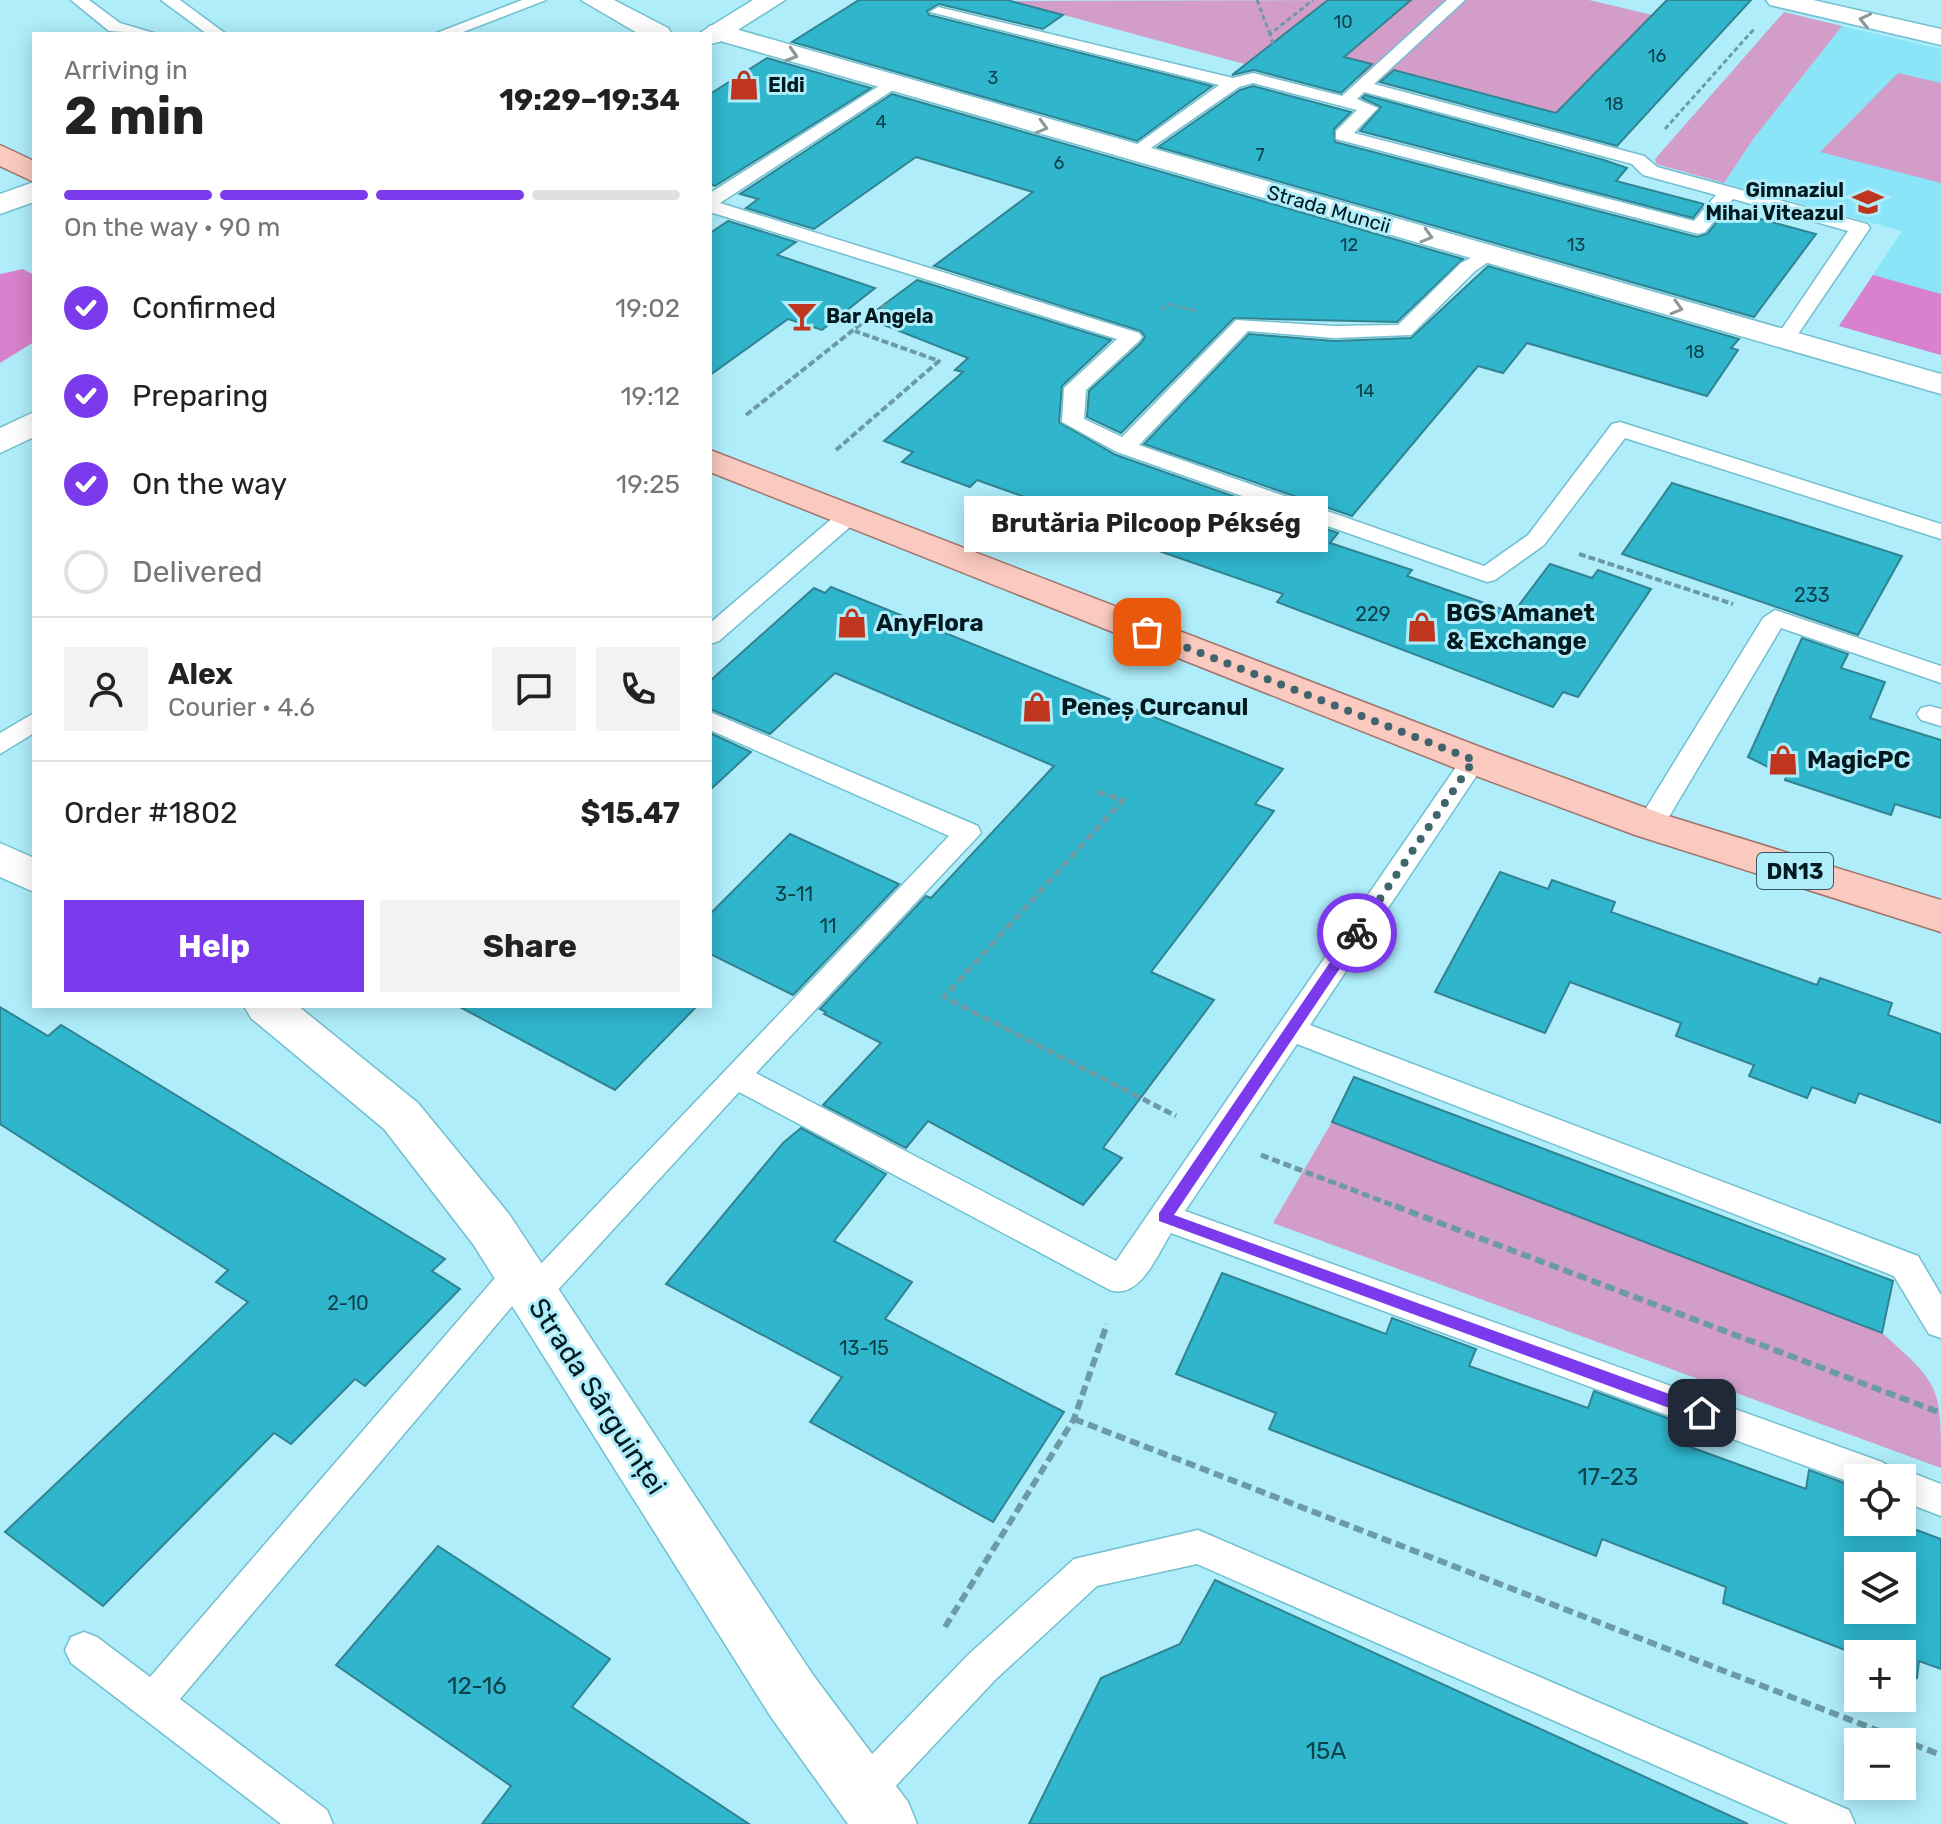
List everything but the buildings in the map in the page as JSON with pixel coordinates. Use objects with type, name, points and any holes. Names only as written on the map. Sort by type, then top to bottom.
[{"type":"main road","points":[[0,154],[32,172]]},
{"type":"main road","name":"DN13","points":[[712,461],[1474,760],[1650,825],[1941,916]]},
{"type":"street","points":[[594,0],[655,32]]},
{"type":"street","points":[[714,34],[772,0]]},
{"type":"street","points":[[1771,10],[1941,37]]},
{"type":"street","name":"Strada Muncii","points":[[714,34],[1941,384]]},
{"type":"street","points":[[0,205],[32,192]]},
{"type":"street","points":[[0,443],[32,423]]},
{"type":"street","points":[[0,858],[32,876]]},
{"type":"street","name":"Strada Sârguinței","points":[[269,1008],[401,1116],[491,1229],[792,1696],[875,1808]]},
{"type":"lane","points":[[79,0],[115,27],[139,32]]},
{"type":"lane","points":[[169,0],[215,32]]},
{"type":"lane","points":[[448,32],[538,0]]},
{"type":"lane","points":[[957,0],[938,12],[1233,83]]},
{"type":"lane","points":[[1343,102],[1457,0]]},
{"type":"lane","points":[[1135,154],[1233,83],[1253,78],[1369,108],[1342,135],[1698,228],[1728,193]]},
{"type":"lane","points":[[712,203],[890,84]]},
{"type":"lane","points":[[1361,86],[1638,160],[1650,171],[1860,228],[1785,339]]},
{"type":"lane","points":[[712,205],[1132,337]]},
{"type":"lane","points":[[1125,447],[1243,324],[1334,332],[1404,331],[1468,267],[1490,254]]},
{"type":"lane","points":[[1132,337],[1075,388],[1073,422],[1125,447],[1487,575],[1536,540],[1620,429],[1941,532]]},
{"type":"lane","points":[[712,634],[850,515]]},
{"type":"lane","points":[[1650,825],[1775,618],[1941,675]]},
{"type":"lane","points":[[152,1703],[526,1284],[735,1076],[968,833],[712,721]]},
{"type":"lane","points":[[0,745],[32,722]]},
{"type":"lane","points":[[735,1076],[1122,1280],[1474,760]]},
{"type":"lane","points":[[1292,1030],[1906,1266],[1941,1324]]},
{"type":"lane","points":[[1164,1217],[1844,1464]]},
{"type":"lane","points":[[1916,1490],[1941,1500]]},
{"type":"lane","points":[[875,1808],[982,1667],[1087,1571],[1198,1547],[1835,1824]]},
{"type":"lane","points":[[84,1650],[313,1824]]},
{"type":"path","points":[[1253,78],[1277,59],[1257,0]]},
{"type":"path","points":[[1270,34],[1313,0]]},
{"type":"path","points":[[1638,160],[1771,10]]},
{"type":"path","points":[[746,415],[886,304]]},
{"type":"path","points":[[1132,337],[1168,304],[1243,324]]},
{"type":"path","points":[[836,450],[939,361],[854,331]]},
{"type":"path","points":[[1614,566],[1775,618]]},
{"type":"path","points":[[1098,792],[1123,800],[944,997],[1218,1138],[1941,1413]]},
{"type":"path","points":[[943,1630],[1074,1419],[1122,1280]]},
{"type":"path","points":[[1074,1419],[1941,1755]]},
{"type":"shaded area","points":[[1327,0],[1319,7],[1343,57],[1411,0],[1589,0],[1661,17],[1615,64],[1606,62],[1592,76],[1612,144],[1531,123],[1544,111],[1421,77],[1406,90],[1265,52],[1248,65],[1012,1]]},
{"type":"shaded area","points":[[1784,12],[1842,26],[1754,138],[1724,183],[1656,164],[1655,159]]},
{"type":"shaded area","name":"Gimnaziul Mihai Viteazul","points":[[1842,26],[1941,49],[1941,355],[1839,326],[1902,231],[1724,183],[1754,138]]},
{"type":"shaded area","points":[[1898,73],[1941,83],[1941,183],[1820,152]]},
{"type":"shaded area","points":[[23,269],[32,274],[32,343],[0,363],[0,274]]},
{"type":"shaded area","points":[[1873,275],[1941,294],[1941,355],[1839,326]]},
{"type":"shaded area","points":[[1332,1122],[1882,1333],[1927,1377],[1934,1390],[1940,1420],[1941,1468],[1273,1223]]},
{"type":"way so far","points":[[1147,632],[1474,760],[1357,933]]},
{"type":"place","name":"Eldi","points":[[744,85]]},
{"type":"place","name":"Gimnaziul Mihai Viteazul","points":[[1868,202]]},
{"type":"place","name":"Bar Angela","points":[[802,316]]},
{"type":"place","name":"AnyFlora","points":[[852,623]]},
{"type":"place","name":"BGS Amanet & Exchange","points":[[1422,627]]},
{"type":"place","name":"Brutăria Pilcoop Pékség","points":[[1147,632]]},
{"type":"place","name":"Peneș Curcanul","points":[[1037,707]]},
{"type":"place","name":"MagicPC","points":[[1783,760]]},
{"type":"route","points":[[1357,933],[1164,1217],[1702,1413]]}]
